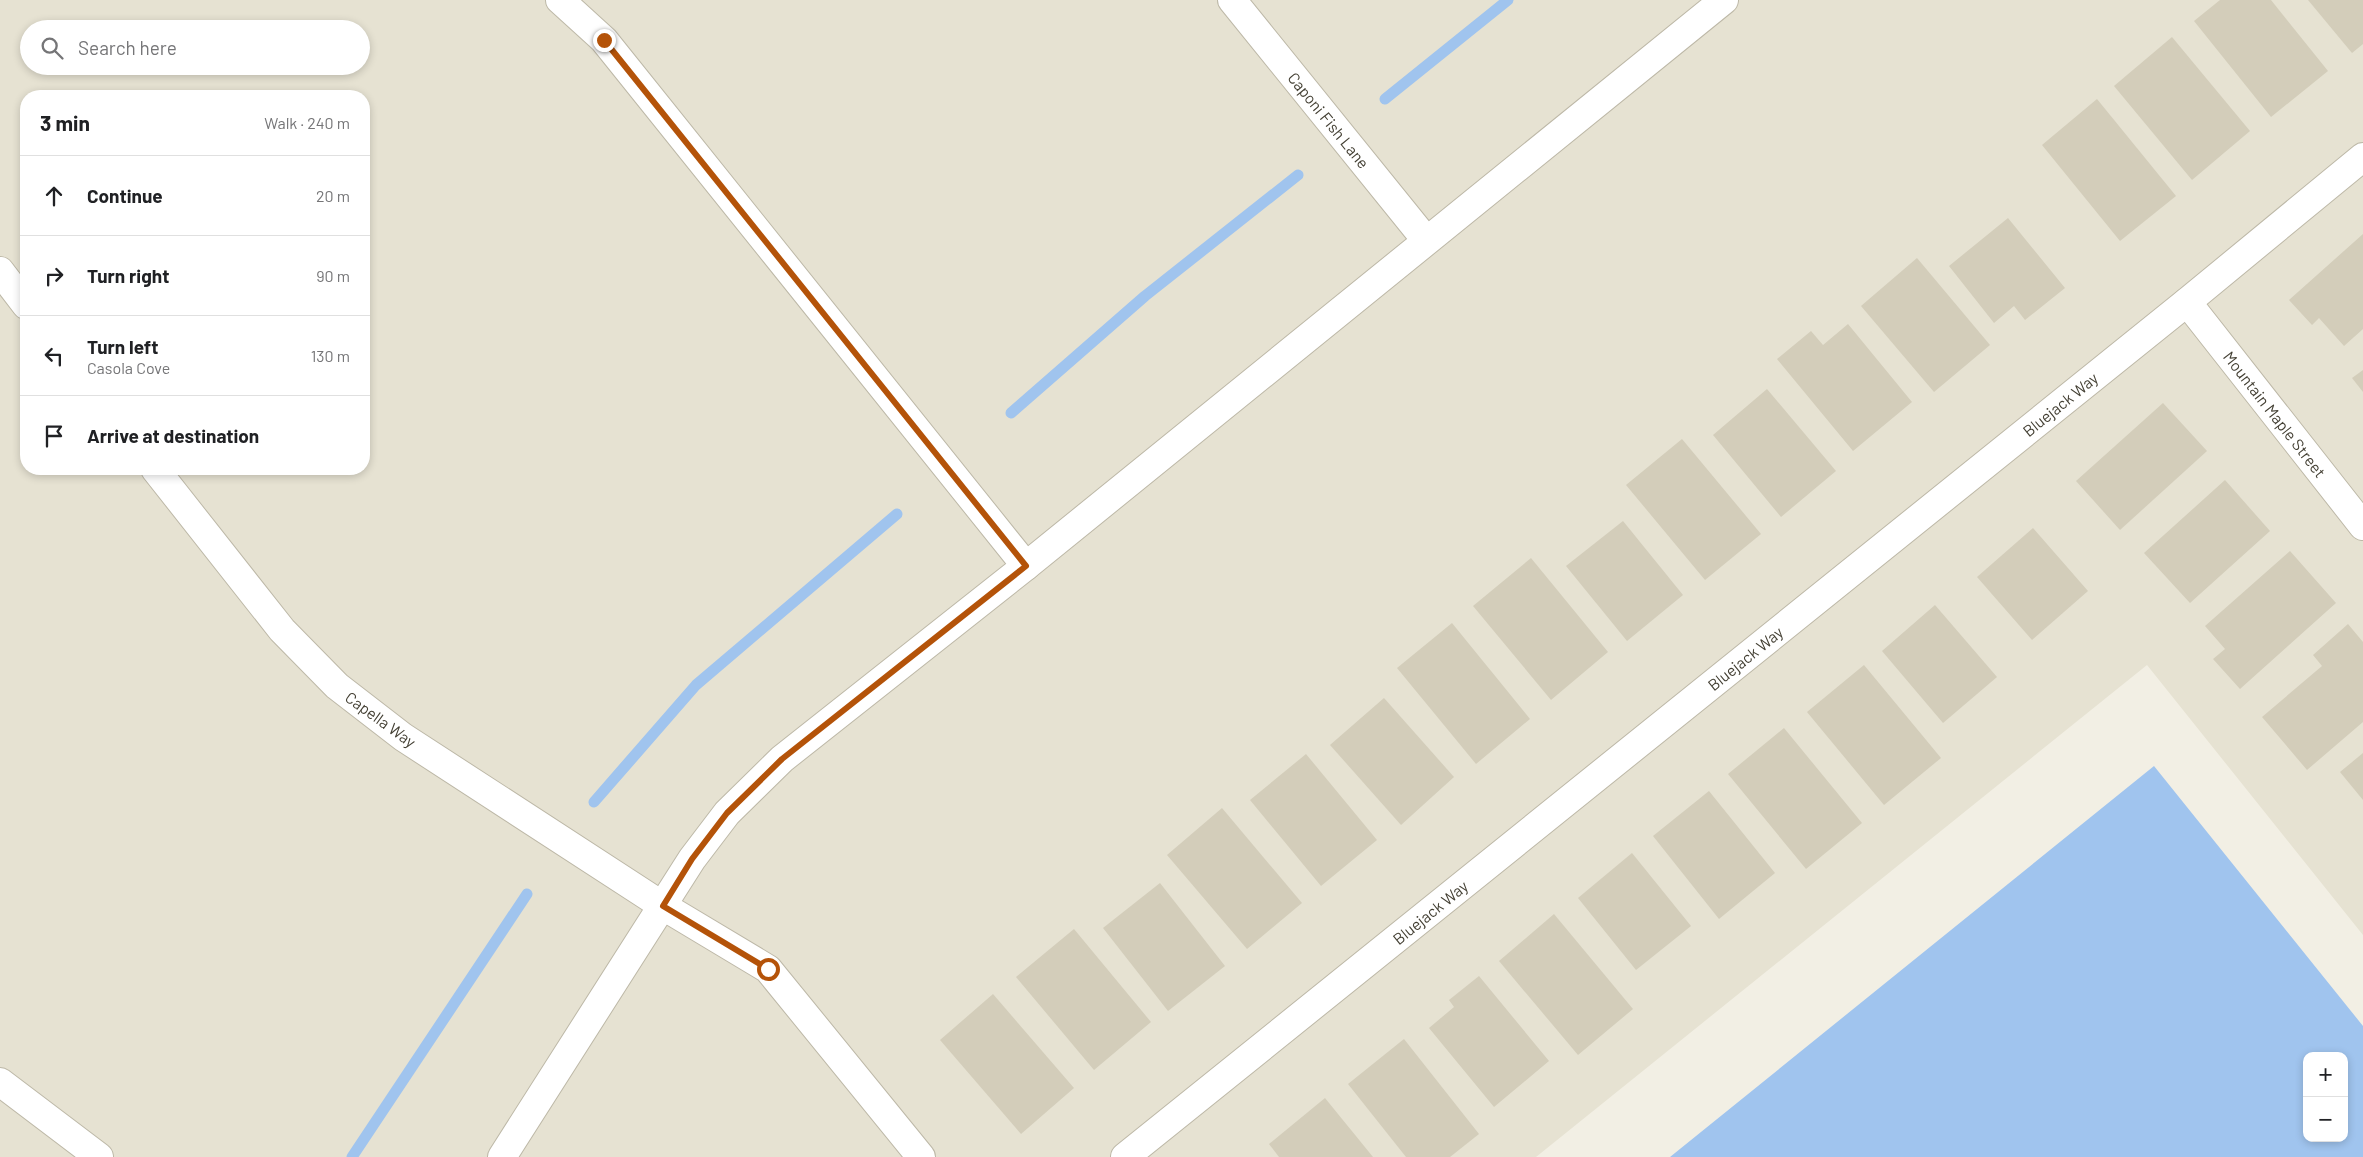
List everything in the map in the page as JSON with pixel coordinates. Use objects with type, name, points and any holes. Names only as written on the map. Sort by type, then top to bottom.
[{"type":"street","points":[[560,0],[604,40],[1026,566]]},
{"type":"street","name":"Caponi Fish Lane","points":[[1232,0],[1426,240]]},
{"type":"street","points":[[502,1157],[692,859],[727,813],[782,759],[1026,566],[1724,0]]},
{"type":"street","name":"Bluejack Way","points":[[1125,1157],[2187,302],[2363,157]]},
{"type":"street","points":[[0,271],[20,297]]},
{"type":"street","name":"Mountain Maple Street","points":[[2187,302],[2363,526]]},
{"type":"street","name":"Capella Way","points":[[160,475],[282,630],[336,686],[403,737],[663,906],[768,969],[921,1157]]},
{"type":"street","points":[[0,1082],[99,1157]]},
{"type":"shaded area","points":[[0,0],[2363,0],[2363,935],[2147,665],[1536,1157],[0,1157]]},
{"type":"water","points":[[2154,766],[2363,1026],[2363,1157],[1670,1157]]},
{"type":"building","points":[[2220,0],[2271,0],[2328,71],[2271,117],[2194,21]]},
{"type":"building","points":[[2308,0],[2363,0],[2363,44],[2352,53]]},
{"type":"building","points":[[2172,37],[2250,131],[2192,180],[2114,86]]},
{"type":"building","points":[[2097,99],[2176,196],[2120,241],[2042,145]]},
{"type":"building","points":[[2008,218],[2065,288],[2025,320],[2014,306],[1994,323],[1949,266]]},
{"type":"building","points":[[2363,234],[2363,329],[2344,346],[2319,318],[2312,325],[2289,300]]},
{"type":"building","points":[[1917,258],[1990,345],[1934,392],[1861,306]]},
{"type":"building","points":[[1848,324],[1912,402],[1853,451],[1777,359],[1811,331],[1823,345]]},
{"type":"building","points":[[2363,370],[2363,392],[2352,378]]},
{"type":"building","points":[[1767,389],[1836,471],[1781,517],[1713,435]]},
{"type":"building","points":[[2163,403],[2207,451],[2120,530],[2076,481]]},
{"type":"building","points":[[1682,439],[1761,534],[1705,580],[1626,485]]},
{"type":"building","points":[[2225,480],[2270,531],[2190,603],[2144,553]]},
{"type":"building","points":[[1623,521],[1683,595],[1627,641],[1566,566]]},
{"type":"building","points":[[2033,528],[2088,591],[2032,640],[1977,577]]},
{"type":"building","points":[[2290,551],[2336,603],[2240,689],[2213,659],[2225,649],[2205,626]]},
{"type":"building","points":[[1531,558],[1608,652],[1551,700],[1473,606]]},
{"type":"building","points":[[1935,605],[1997,677],[1943,723],[1882,651]]},
{"type":"building","points":[[1452,623],[1530,719],[1476,764],[1397,668]]},
{"type":"building","points":[[2348,624],[2363,642],[2363,722],[2307,770],[2262,717],[2322,666],[2313,655]]},
{"type":"building","points":[[1864,665],[1941,758],[1884,805],[1807,712]]},
{"type":"building","points":[[1384,698],[1454,777],[1401,825],[1330,745]]},
{"type":"building","points":[[1784,728],[1862,823],[1806,869],[1728,774]]},
{"type":"building","points":[[2363,753],[2363,800],[2340,772]]},
{"type":"building","points":[[1306,754],[1377,840],[1321,886],[1250,800]]},
{"type":"building","points":[[1709,791],[1775,873],[1719,919],[1653,836]]},
{"type":"building","points":[[1222,808],[1302,903],[1247,949],[1167,855]]},
{"type":"building","points":[[1632,853],[1691,926],[1636,970],[1578,898]]},
{"type":"building","points":[[1160,883],[1225,966],[1168,1011],[1103,928]]},
{"type":"building","points":[[1554,914],[1633,1009],[1578,1055],[1499,961]]},
{"type":"building","points":[[1074,929],[1151,1022],[1094,1070],[1016,977]]},
{"type":"building","points":[[1479,976],[1549,1061],[1494,1107],[1429,1028],[1454,1007],[1449,1000]]},
{"type":"building","points":[[993,994],[1074,1088],[1021,1134],[940,1040]]},
{"type":"building","points":[[1404,1039],[1479,1134],[1450,1157],[1406,1157],[1348,1084]]},
{"type":"building","points":[[1325,1098],[1373,1157],[1279,1157],[1269,1144]]},
{"type":"waterway","points":[[1385,99],[1508,0]]},
{"type":"waterway","points":[[1011,413],[1145,296],[1298,175]]},
{"type":"waterway","points":[[594,802],[696,685],[897,514]]},
{"type":"waterway","points":[[352,1157],[527,894]]},
{"type":"route","points":[[604,40],[1026,566],[782,759],[727,813],[692,859],[663,906],[768,969]]}]
